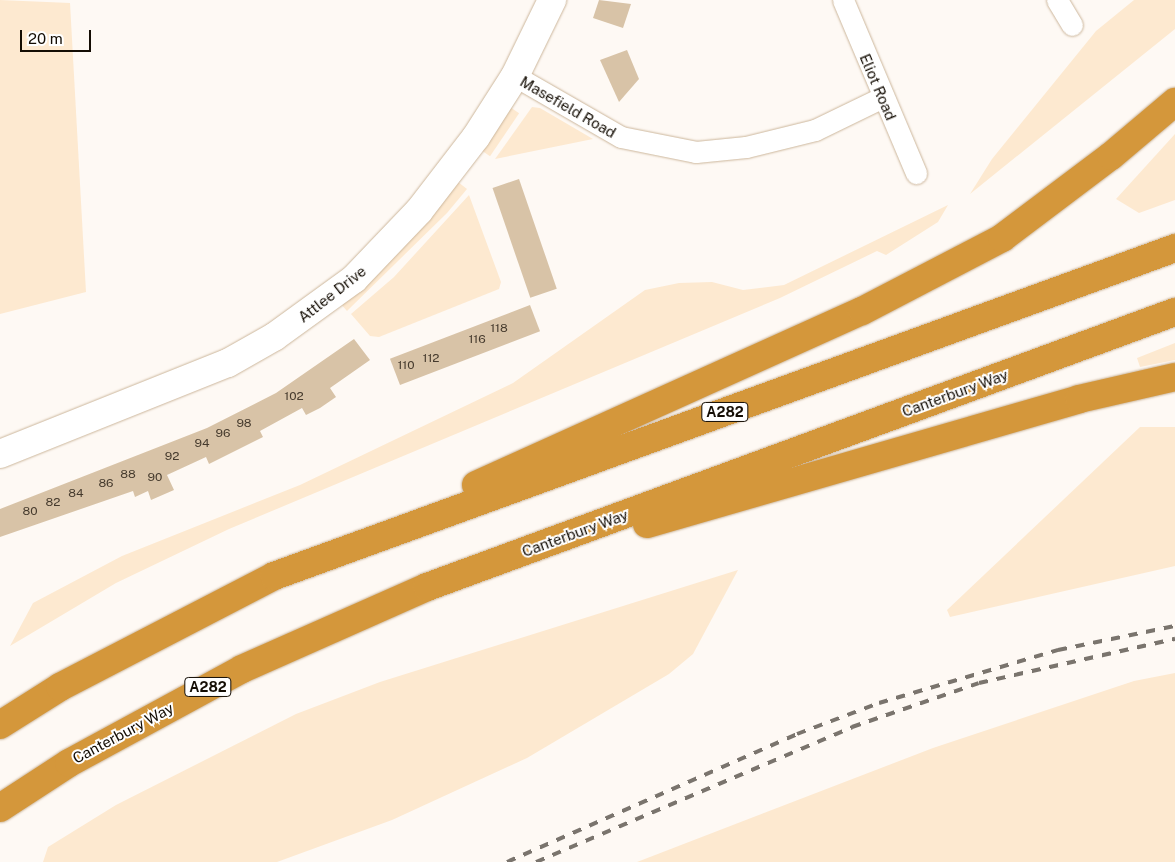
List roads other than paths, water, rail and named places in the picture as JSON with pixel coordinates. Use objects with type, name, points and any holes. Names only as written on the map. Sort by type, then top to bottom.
[{"type":"highway","name":"A282","points":[[0,725],[60,687],[274,576],[862,311],[1002,238],[1112,156],[1175,102]]},
{"type":"highway","name":"A282","points":[[274,576],[1175,248]]},
{"type":"highway","name":"Canterbury Way","points":[[0,808],[68,762],[242,669],[427,587],[1175,312]]},
{"type":"highway","name":"A282","points":[[427,587],[1079,399],[1175,376]]},
{"type":"street","name":"Attlee Drive","points":[[0,454],[214,370],[268,341],[331,297],[381,254],[435,192],[515,76],[552,0]]},
{"type":"street","name":"Eliot Road","points":[[843,0],[881,98],[916,173]]},
{"type":"street","points":[[1057,0],[1072,25]]},
{"type":"street","name":"Masefield Road","points":[[515,76],[621,137],[696,152],[746,147],[814,130],[881,98]]},
{"type":"railway","points":[[507,862],[797,734],[879,703],[1058,650],[1175,626]]},
{"type":"railway","points":[[536,862],[852,727],[979,683],[1175,639]]}]
